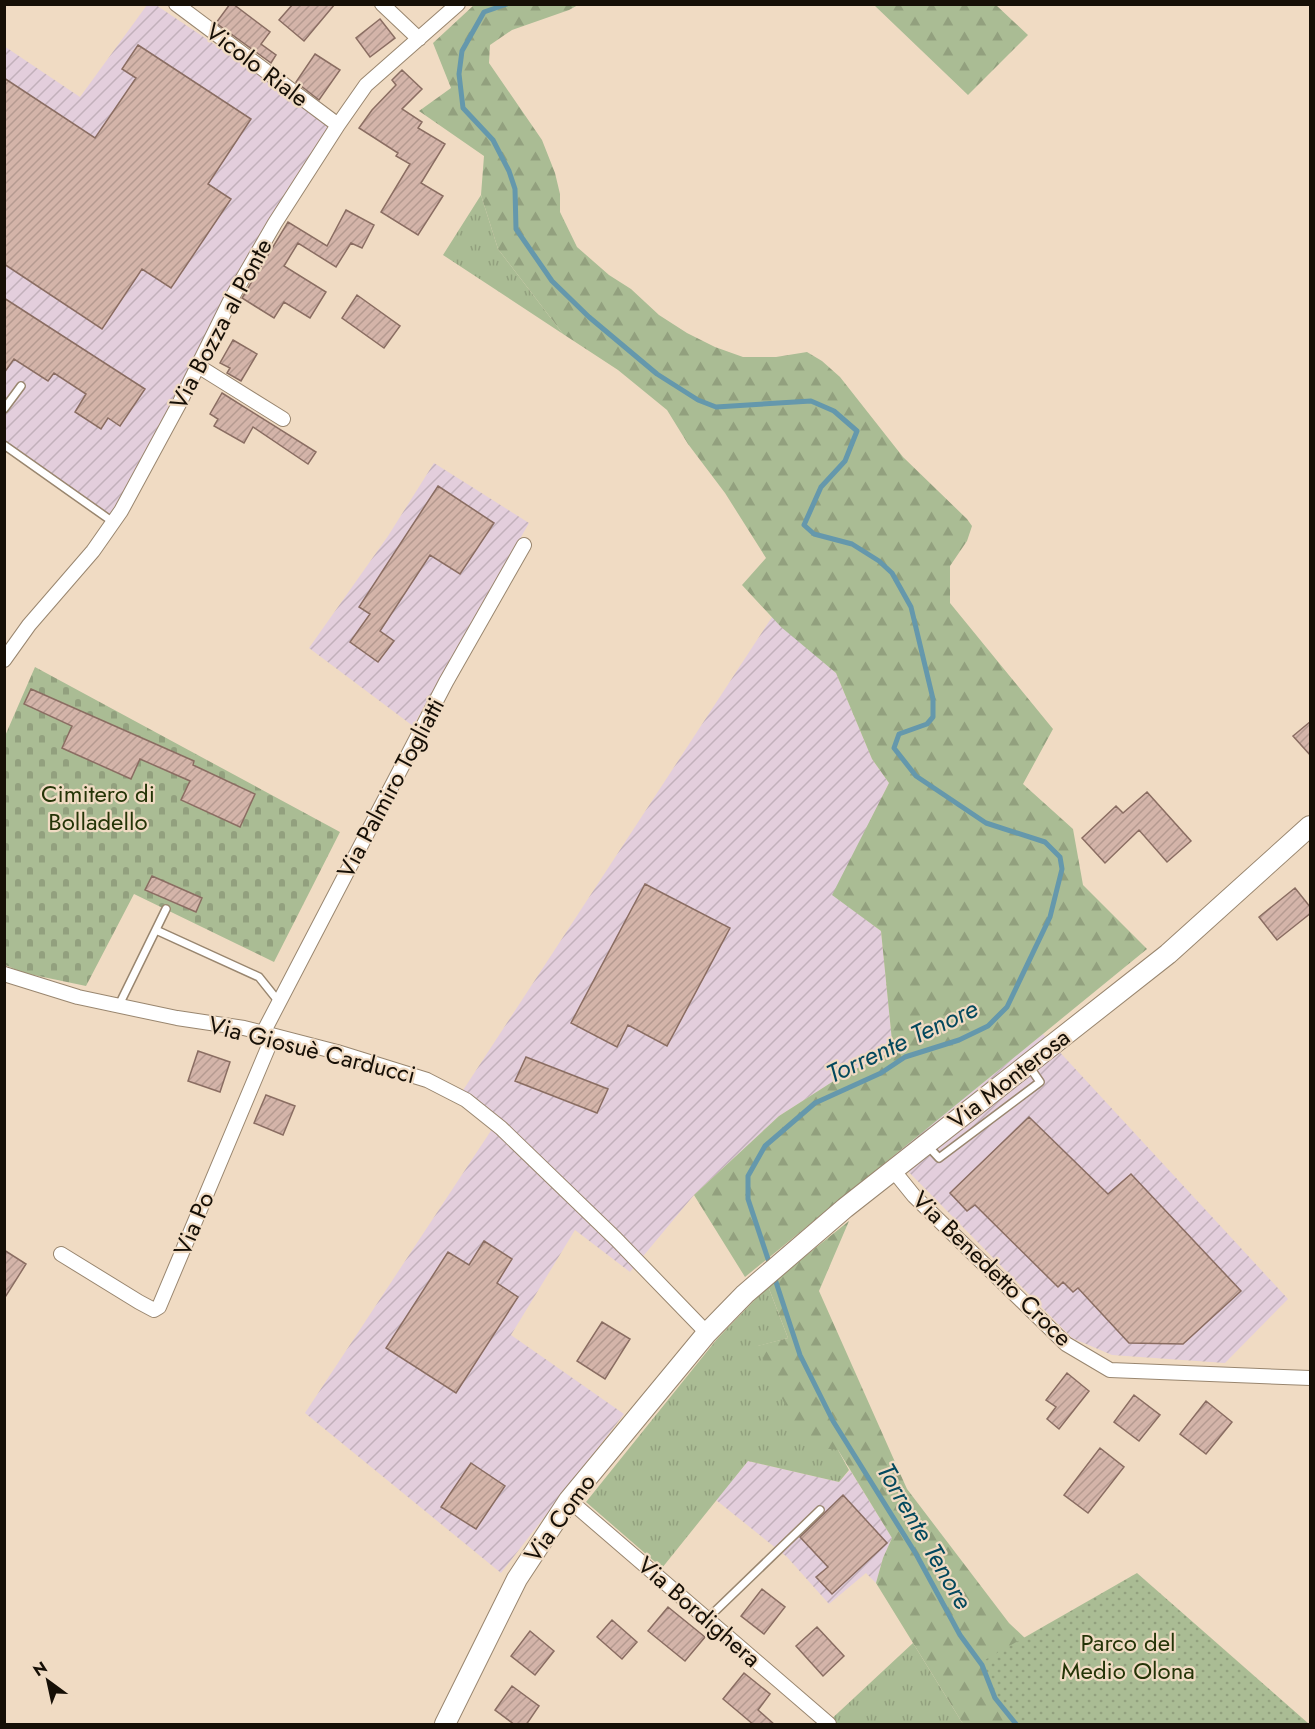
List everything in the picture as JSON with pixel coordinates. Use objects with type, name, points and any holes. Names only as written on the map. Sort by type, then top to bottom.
[{"type":"main road","name":"Via Monterosa","points":[[707,1333],[745,1293],[800,1246],[1168,954],[1311,826]]},
{"type":"main road","name":"Via Como","points":[[445,1725],[518,1579],[569,1500],[707,1333]]},
{"type":"street","name":"Vicolo Riale","points":[[176,4],[338,125]]},
{"type":"street","points":[[382,4],[419,39]]},
{"type":"street","name":"Via Bozza al Ponte","points":[[4,660],[29,625],[93,551],[127,501],[231,299],[274,223],[338,125],[366,85],[458,4]]},
{"type":"street","points":[[198,366],[283,419]]},
{"type":"street","name":"Via Palmiro Togliatti","points":[[268,1035],[279,1002],[446,682],[524,545]]},
{"type":"street","name":"Via Giosuè Carducci","points":[[4,974],[78,997],[268,1035],[337,1052],[427,1080],[466,1100],[501,1128],[616,1239],[707,1333]]},
{"type":"street","name":"Via Po","points":[[61,1254],[139,1302],[154,1310],[159,1308],[268,1035]]},
{"type":"street","name":"Via Benedetto Croce","points":[[893,1170],[914,1196],[1066,1344],[1110,1370],[1311,1378]]},
{"type":"street","name":"Via Bordighera","points":[[569,1500],[829,1725]]},
{"type":"lane","points":[[4,410],[21,386]]},
{"type":"lane","points":[[4,444],[113,522]]},
{"type":"lane","points":[[119,1005],[166,909]]},
{"type":"lane","points":[[156,930],[259,977],[279,1002]]},
{"type":"lane","points":[[707,1619],[820,1510]]},
{"type":"shaded area","points":[[147,5],[156,5],[339,128],[278,217],[114,527],[5,451],[4,46],[80,97]]},
{"type":"shaded area","points":[[434,463],[529,523],[413,726],[309,648],[388,536]]},
{"type":"shaded area","points":[[772,617],[836,673],[872,759],[889,783],[833,895],[881,931],[893,1051],[843,1075],[779,1116],[694,1195],[630,1272],[575,1230],[511,1335],[624,1414],[501,1573],[305,1413],[494,1126],[456,1101]]},
{"type":"shaded area","points":[[1043,1034],[1288,1299],[1225,1363],[1112,1355],[1072,1338],[893,1156]]},
{"type":"shaded area","points":[[748,1461],[839,1482],[850,1470],[892,1538],[876,1583],[866,1573],[829,1604],[787,1557],[716,1500]]},
{"type":"green space","points":[[474,5],[578,5],[512,30],[490,45],[489,63],[542,140],[555,173],[560,194],[560,212],[577,247],[609,275],[631,289],[659,315],[715,347],[743,357],[776,357],[807,352],[822,361],[840,377],[903,457],[972,526],[967,541],[950,566],[950,603],[1053,729],[1023,784],[1073,829],[1083,885],[1147,949],[745,1277],[694,1195],[779,1116],[843,1075],[893,1051],[881,931],[832,895],[889,783],[872,759],[836,673],[781,627],[742,585],[766,558],[725,493],[688,444],[667,410],[618,370],[563,334],[498,249],[481,195],[484,156],[419,111],[451,88],[433,43]]},
{"type":"green space","points":[[874,5],[996,5],[1028,35],[968,95]]},
{"type":"green space","points":[[481,195],[498,249],[563,334],[443,255]]},
{"type":"green space","name":"Cimitero di Bolladello","points":[[35,667],[340,832],[274,962],[134,894],[86,986],[24,973],[5,965],[5,736]]},
{"type":"green space","points":[[849,1221],[819,1291],[907,1489],[1009,1623],[1027,1640],[1143,1724],[963,1724],[876,1583],[892,1538],[838,1450],[805,1446],[757,1346],[788,1338],[768,1286]]},
{"type":"green space","points":[[768,1286],[788,1338],[758,1346],[838,1450],[849,1470],[839,1482],[748,1461],[662,1568],[586,1502],[717,1339]]},
{"type":"green space","name":"Parco del Medio Olona","points":[[1137,1573],[1309,1724],[1021,1724],[996,1695],[983,1661]]},
{"type":"green space","points":[[913,1643],[963,1724],[826,1724]]},
{"type":"building","points":[[230,4],[270,32],[261,44],[276,55],[271,63],[216,23]]},
{"type":"building","points":[[293,4],[335,4],[304,41],[279,20]]},
{"type":"building","points":[[380,19],[395,38],[370,57],[356,38]]},
{"type":"building","points":[[138,45],[251,119],[208,184],[231,199],[171,288],[142,269],[102,329],[4,264],[4,78],[95,138],[136,78],[122,69]]},
{"type":"building","points":[[315,54],[340,70],[319,100],[296,82]]},
{"type":"building","points":[[402,70],[422,89],[402,109],[422,122],[418,128],[445,144],[421,183],[443,196],[418,235],[381,212],[410,164],[396,156],[398,153],[359,128],[372,110],[396,85],[392,80]]},
{"type":"building","points":[[346,210],[374,225],[362,248],[351,243],[336,267],[298,243],[284,266],[326,292],[310,318],[284,302],[274,318],[242,298],[288,222],[327,246]]},
{"type":"building","points":[[357,295],[400,326],[384,348],[342,318]]},
{"type":"building","points":[[4,298],[145,389],[120,426],[108,418],[101,429],[75,412],[86,394],[54,373],[48,381],[14,359],[4,373]]},
{"type":"building","points":[[233,340],[257,354],[241,381],[227,373],[230,368],[220,363]]},
{"type":"building","points":[[222,393],[316,452],[308,464],[253,427],[244,443],[214,426],[218,419],[210,414]]},
{"type":"building","points":[[438,486],[494,523],[460,574],[430,555],[380,631],[394,641],[378,662],[350,642],[370,614],[359,607]]},
{"type":"building","points":[[31,689],[194,761],[193,765],[255,794],[240,827],[181,800],[190,781],[140,759],[131,779],[62,748],[72,726],[24,704]]},
{"type":"building","points":[[1311,721],[1311,756],[1293,736]]},
{"type":"building","points":[[1147,792],[1191,841],[1167,862],[1139,830],[1105,863],[1082,838],[1116,806],[1123,813]]},
{"type":"building","points":[[152,876],[202,898],[196,912],[145,890]]},
{"type":"building","points":[[645,884],[730,928],[667,1046],[628,1025],[617,1047],[571,1023]]},
{"type":"building","points":[[1295,888],[1311,908],[1311,913],[1277,940],[1259,917]]},
{"type":"building","points":[[198,1051],[230,1062],[220,1092],[188,1081]]},
{"type":"building","points":[[526,1057],[608,1089],[597,1113],[515,1081]]},
{"type":"building","points":[[266,1095],[295,1106],[283,1135],[254,1123]]},
{"type":"building","points":[[1029,1117],[1108,1194],[1131,1174],[1241,1291],[1183,1344],[1129,1343],[1078,1288],[1073,1292],[1063,1282],[1058,1287],[975,1205],[967,1211],[950,1193]]},
{"type":"building","points":[[484,1241],[512,1259],[497,1283],[518,1297],[456,1393],[386,1348],[448,1252],[469,1265]]},
{"type":"building","points":[[4,1250],[26,1264],[4,1299]]},
{"type":"building","points":[[602,1322],[630,1339],[605,1379],[577,1361]]},
{"type":"building","points":[[1067,1373],[1089,1391],[1059,1429],[1047,1419],[1056,1407],[1046,1400]]},
{"type":"building","points":[[1134,1395],[1160,1415],[1139,1441],[1114,1422]]},
{"type":"building","points":[[1206,1401],[1232,1422],[1206,1454],[1180,1434]]},
{"type":"building","points":[[1100,1448],[1124,1467],[1088,1513],[1064,1495]]},
{"type":"building","points":[[471,1463],[505,1486],[476,1529],[441,1507]]},
{"type":"building","points":[[843,1495],[887,1543],[832,1594],[816,1577],[828,1567],[800,1537]]},
{"type":"building","points":[[762,1589],[785,1607],[764,1634],[741,1616]]},
{"type":"building","points":[[668,1607],[705,1637],[685,1661],[648,1631]]},
{"type":"building","points":[[612,1620],[637,1642],[622,1659],[597,1637]]},
{"type":"building","points":[[817,1627],[844,1656],[823,1676],[796,1646]]},
{"type":"building","points":[[530,1631],[554,1651],[535,1675],[511,1656]]},
{"type":"building","points":[[744,1673],[770,1694],[758,1710],[775,1725],[754,1725],[723,1699]]},
{"type":"building","points":[[512,1686],[539,1706],[526,1725],[515,1725],[495,1710]]},
{"type":"waterway","name":"Torrente Tenore","points":[[507,4],[484,12],[462,51],[459,74],[463,108],[493,140],[509,171],[515,189],[516,229],[552,281],[589,317],[657,374],[698,400],[716,407],[811,401],[834,411],[857,431],[845,461],[821,487],[804,525],[814,534],[852,544],[879,561],[892,573],[911,607],[933,699],[933,717],[927,724],[899,734],[894,748],[916,776],[986,823],[1045,842],[1060,857],[1062,869],[1050,917],[1007,1007],[988,1026],[959,1040],[905,1057],[881,1073],[815,1103],[765,1146],[748,1176],[748,1199],[771,1268]]},
{"type":"waterway","name":"Torrente Tenore","points":[[774,1276],[800,1355],[833,1421],[916,1554],[960,1635],[982,1665],[995,1698],[1016,1724]]}]
